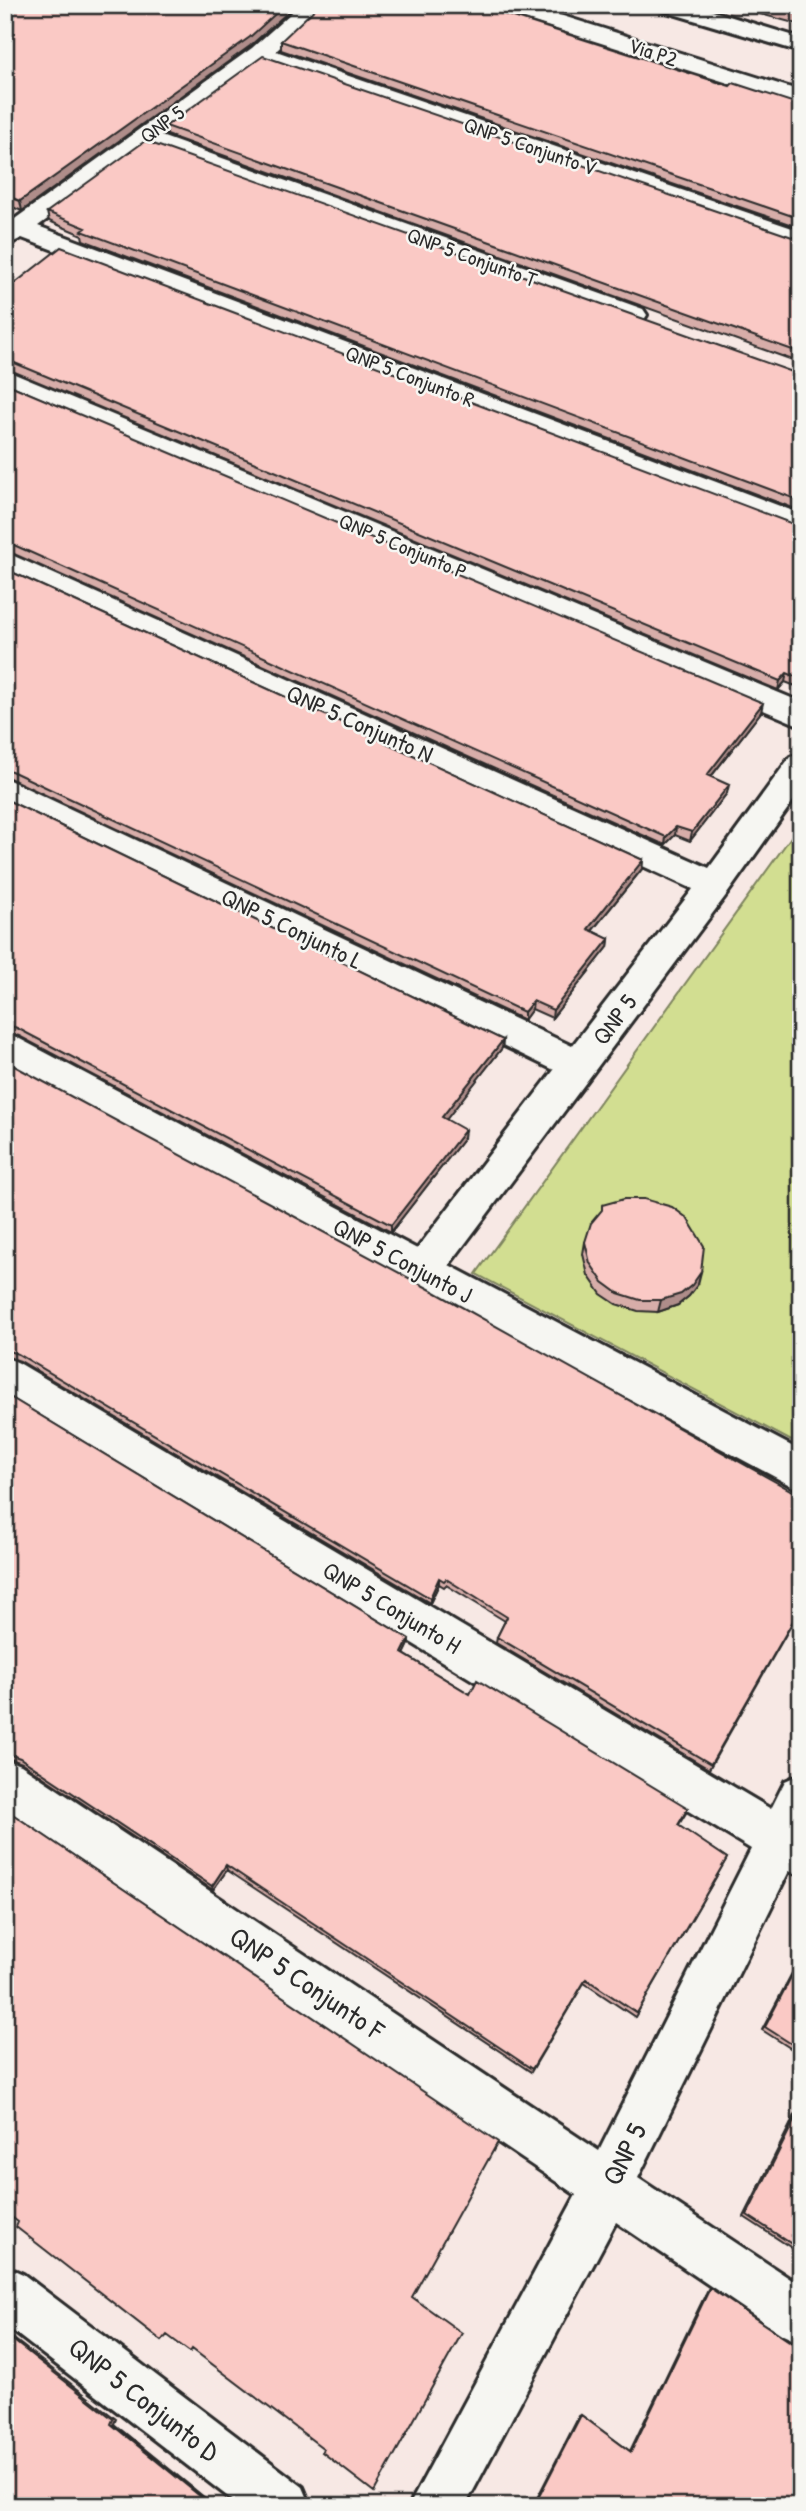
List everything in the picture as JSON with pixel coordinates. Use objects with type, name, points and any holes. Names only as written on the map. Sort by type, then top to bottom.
[{"type":"street","name":"Via P2","points":[[504,5],[801,99]]},
{"type":"street","name":"Via P2","points":[[668,5],[801,45]]},
{"type":"street","name":"QNP 5","points":[[12,233],[260,53],[306,7]]},
{"type":"street","name":"QNP 5 Conjunto V","points":[[260,53],[801,240]]},
{"type":"street","name":"QNP 5 Conjunto T","points":[[143,138],[659,324]]},
{"type":"street","name":"QNP 5 Conjunto R","points":[[12,233],[801,525]]},
{"type":"street","name":"QNP 5 Conjunto P","points":[[5,378],[801,715]]},
{"type":"street","name":"QNP 5 Conjunto N","points":[[5,562],[715,885]]},
{"type":"street","name":"QNP 5","points":[[423,1270],[715,885],[801,765]]},
{"type":"street","name":"QNP 5 Conjunto L","points":[[5,790],[579,1066]]},
{"type":"street","name":"QNP 5 Conjunto J","points":[[5,1048],[801,1472]]},
{"type":"street","name":"QNP 5 Conjunto H","points":[[5,1375],[789,1846]]},
{"type":"street","name":"QNP 5 Conjunto F","points":[[5,1781],[801,2317]]},
{"type":"street","name":"QNP 5","points":[[436,2506],[789,1846],[801,1797]]},
{"type":"street","name":"QNP 5 Conjunto D","points":[[5,2292],[284,2506]]},
{"type":"green space","points":[[801,823],[801,1446],[476,1274]]},
{"type":"building","points":[[5,5],[285,5],[250,37],[20,201],[5,195]]},
{"type":"building","points":[[319,5],[476,5],[730,86],[733,83],[801,105],[801,219],[281,41]]},
{"type":"building","points":[[768,5],[801,5],[801,14]]},
{"type":"building","points":[[263,56],[801,240],[801,353],[166,126]]},
{"type":"building","points":[[145,141],[801,375],[801,501],[82,231],[86,228],[47,212]]},
{"type":"building","points":[[61,247],[801,527],[801,679],[787,673],[780,681],[5,359],[5,285],[10,287]]},
{"type":"building","points":[[5,383],[763,703],[707,775],[729,785],[692,832],[676,827],[666,837],[5,541]]},
{"type":"building","points":[[5,569],[643,860],[588,929],[609,939],[553,1010],[533,1001],[524,1012],[5,768]]},
{"type":"building","points":[[5,799],[503,1040],[442,1117],[465,1130],[391,1225],[5,1024]]},
{"type":"building","points":[[5,1061],[433,1291],[801,1496],[801,1607],[711,1764],[497,1637],[507,1617],[446,1579],[444,1581],[439,1578],[430,1598],[18,1354],[5,1350]]},
{"type":"building","points":[[624,1199],[644,1199],[672,1207],[687,1218],[704,1246],[701,1272],[681,1294],[661,1300],[640,1300],[618,1293],[603,1282],[590,1263],[585,1242],[591,1223],[602,1210],[602,1205]]},
{"type":"building","points":[[5,1394],[409,1639],[402,1653],[470,1694],[477,1680],[688,1808],[678,1825],[727,1858],[637,2013],[586,1979],[532,2069],[226,1865],[212,1886],[20,1758],[5,1753]]},
{"type":"building","points":[[5,1809],[498,2142],[412,2297],[462,2333],[374,2492],[322,2452],[324,2449],[192,2349],[190,2352],[167,2335],[162,2341],[16,2227],[18,2222],[5,2212]]},
{"type":"building","points":[[801,1958],[801,2050],[765,2027]]},
{"type":"building","points":[[801,2107],[801,2250],[747,2215]]},
{"type":"building","points":[[710,2288],[801,2349],[801,2506],[534,2506],[581,2415],[631,2452]]},
{"type":"building","points":[[5,2334],[113,2419],[111,2424],[212,2506],[5,2506]]}]
